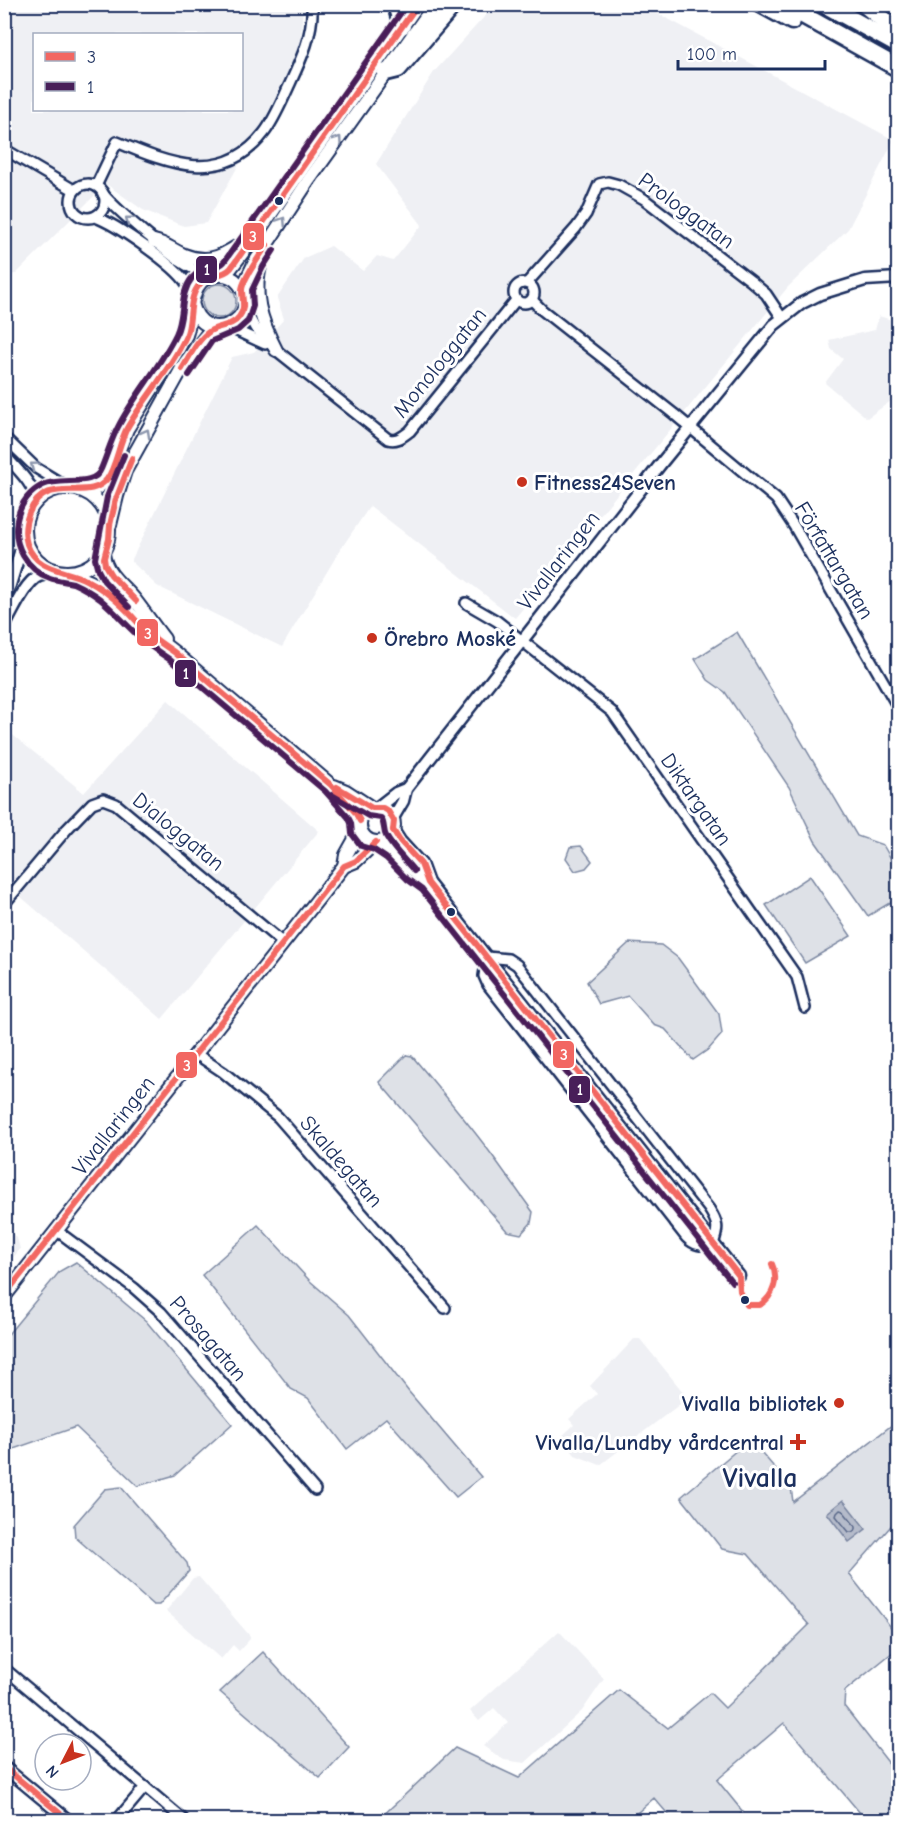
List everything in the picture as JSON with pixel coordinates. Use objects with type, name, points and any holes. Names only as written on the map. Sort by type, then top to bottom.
[{"type":"highway","points":[[394,4],[402,26]]},
{"type":"highway","points":[[386,72],[398,69],[454,4]]},
{"type":"highway","points":[[761,4],[839,46],[865,49]]},
{"type":"highway","points":[[783,4],[898,68]]},
{"type":"highway","points":[[824,4],[898,45]]},
{"type":"highway","points":[[864,4],[898,32]]},
{"type":"main road","points":[[84,491],[97,488],[107,480],[127,429],[186,335],[193,300],[199,284],[231,268],[418,4]]},
{"type":"main road","points":[[242,290],[255,262],[309,180],[433,5]]},
{"type":"main road","points":[[154,241],[166,244],[181,254],[198,259],[215,258],[256,235]]},
{"type":"main road","points":[[267,246],[258,270],[258,306],[276,350]]},
{"type":"main road","points":[[67,573],[91,566],[103,554],[109,540],[110,526],[125,471],[185,363],[208,333],[238,319],[244,307],[245,298],[242,290],[231,278],[217,275]]},
{"type":"main road","points":[[193,300],[197,316],[201,320],[208,325],[222,327]]},
{"type":"main road","points":[[110,526],[106,512],[98,500],[84,491],[69,488],[58,489],[36,501],[26,523],[25,536],[36,560],[45,567],[91,582],[117,600],[148,632],[331,785],[355,812],[367,839],[377,842],[389,837],[393,824],[388,811],[331,785]]},
{"type":"main road","points":[[103,554],[110,574],[135,600],[174,652]]},
{"type":"main road","points":[[360,825],[363,814],[375,807]]},
{"type":"main road","name":"Vivallaringen","points":[[4,1297],[344,866],[346,855],[358,837],[360,825]]},
{"type":"main road","name":"Vivallaringen","points":[[344,866],[356,861],[377,842]]},
{"type":"street","points":[[96,186],[117,142],[169,162],[195,167],[216,165],[238,156],[254,145],[266,131],[303,53],[310,34],[312,4]]},
{"type":"street","points":[[4,149],[74,190]]},
{"type":"street","name":"Prologgatan","points":[[527,283],[579,224],[599,184],[608,182],[619,185],[644,199],[755,285],[766,294],[782,318]]},
{"type":"street","points":[[193,300],[188,285],[170,267],[121,230],[95,217],[83,218],[74,212],[70,201],[74,190],[87,184],[96,186],[118,211],[190,268],[217,275]]},
{"type":"street","points":[[95,217],[105,204],[103,194]]},
{"type":"street","name":"Vivallaringen","points":[[393,824],[404,801],[406,789],[521,641],[774,325],[802,303],[831,290],[865,280],[898,278]]},
{"type":"street","points":[[520,283],[531,285],[534,291],[532,300],[525,303],[516,300],[513,294],[515,287],[520,283]]},
{"type":"street","name":"Monologgatan","points":[[244,307],[255,328],[276,350],[388,439],[397,440],[410,431],[516,300]]},
{"type":"street","points":[[532,300],[690,429]]},
{"type":"street","name":"Monologgatan","points":[[222,327],[249,335],[276,350]]},
{"type":"street","name":"Författargatan","points":[[690,429],[776,499],[898,707]]},
{"type":"street","points":[[4,437],[36,468],[69,488]]},
{"type":"street","points":[[4,454],[27,479],[36,501]]},
{"type":"street","points":[[4,597],[25,536]]},
{"type":"street","points":[[4,627],[30,583],[37,576],[48,573],[67,573]]},
{"type":"street","name":"Diktargatan","points":[[466,603],[497,621],[612,712],[797,977],[805,1008]]},
{"type":"street","name":"Vivallaringen","points":[[375,807],[406,789]]},
{"type":"street","name":"Dialoggatan","points":[[4,904],[73,822],[92,802],[103,799],[116,804],[284,943]]},
{"type":"street","points":[[393,824],[400,841],[421,864],[428,883]]},
{"type":"street","points":[[377,842],[428,883],[739,1276]]},
{"type":"street","points":[[487,957],[508,959],[517,965],[709,1209],[717,1221],[717,1233],[713,1244]]},
{"type":"street","points":[[487,957],[484,976],[488,985],[686,1238],[700,1246],[713,1244]]},
{"type":"street","name":"Skaldegatan","points":[[196,1054],[223,1072],[278,1117],[445,1308]]},
{"type":"street","name":"Prosagatan","points":[[56,1230],[134,1288],[161,1312],[315,1490]]},
{"type":"street","points":[[5,1669],[184,1821]]},
{"type":"street","points":[[4,1767],[68,1821]]},
{"type":"street","points":[[117,1821],[145,1787]]},
{"type":"shaded area","points":[[4,5],[303,5],[300,48],[269,111],[206,223],[184,226],[143,210],[106,184],[16,274],[5,275]]},
{"type":"shaded area","points":[[495,5],[642,5],[894,140],[848,229],[788,287],[515,618],[370,506],[340,550],[282,647],[157,586],[131,561],[232,357],[254,352],[284,319],[277,298],[304,258],[331,246],[363,271],[377,256],[393,261],[422,225],[376,164],[434,72]]},
{"type":"shaded area","points":[[219,284],[231,289],[236,301],[231,313],[219,318],[207,313],[202,301],[207,289]]},
{"type":"shaded area","points":[[879,316],[898,322],[898,396],[867,418],[825,383],[843,359],[831,349],[829,340],[875,330]]},
{"type":"shaded area","points":[[737,632],[857,836],[883,845],[898,871],[898,898],[868,916],[815,841],[789,787],[725,692],[708,680],[695,659]]},
{"type":"shaded area","points":[[168,700],[319,831],[162,1019],[5,883],[4,728],[84,793]]},
{"type":"shaded area","points":[[581,846],[592,861],[586,868],[575,871],[566,858],[570,847]]},
{"type":"shaded area","points":[[810,876],[851,936],[805,963],[766,905]]},
{"type":"shaded area","points":[[629,943],[661,945],[678,958],[719,1014],[722,1034],[709,1049],[693,1060],[665,1029],[654,1025],[628,996],[599,1004],[587,982]]},
{"type":"shaded area","points":[[406,1055],[412,1056],[463,1117],[533,1212],[531,1223],[521,1234],[507,1231],[379,1082]]},
{"type":"shaded area","points":[[258,1225],[310,1281],[349,1315],[409,1392],[481,1477],[456,1497],[386,1418],[347,1449],[308,1398],[291,1389],[202,1275]]},
{"type":"shaded area","points":[[5,1228],[17,1238],[20,1249],[5,1268]]},
{"type":"shaded area","points":[[76,1262],[146,1321],[232,1424],[175,1475],[138,1486],[76,1427],[5,1452],[5,1338],[60,1271]]},
{"type":"shaded area","points":[[634,1339],[640,1339],[688,1398],[600,1465],[575,1455],[561,1437],[574,1425],[569,1419],[597,1394],[590,1386]]},
{"type":"shaded area","points":[[892,1425],[898,1428],[898,1518],[849,1574],[898,1636],[898,1648],[845,1691],[844,1706],[898,1775],[898,1820],[866,1820],[784,1723],[717,1780],[743,1812],[733,1820],[673,1820],[654,1798],[629,1820],[378,1820],[455,1748],[519,1778],[619,1690],[668,1728],[710,1693],[725,1708],[809,1625],[748,1554],[722,1549],[681,1497],[750,1439],[791,1487],[793,1502]]},
{"type":"shaded area","points":[[121,1487],[187,1563],[189,1571],[159,1605],[153,1605],[75,1537],[74,1525],[105,1489]]},
{"type":"shaded area","points":[[199,1577],[250,1636],[239,1651],[233,1645],[221,1659],[166,1611],[193,1578]]},
{"type":"shaded area","points":[[559,1631],[604,1679],[582,1711],[525,1763],[504,1760],[483,1746],[508,1723],[494,1708],[479,1721],[470,1711]]},
{"type":"shaded area","points":[[263,1652],[349,1747],[320,1778],[220,1692]]},
{"type":"water","points":[[843,1500],[866,1529],[849,1542],[827,1513]]},
{"type":"transit line","name":"1","points":[[407,4],[224,262],[217,267],[196,274],[188,284],[176,334],[125,415],[97,475],[84,480],[59,481],[43,485],[26,499],[17,520],[19,547],[34,569],[50,578],[73,583],[100,599],[152,648],[169,659],[325,791],[348,817],[352,834],[361,846],[374,850],[386,858],[422,890],[732,1282]]},
{"type":"transit line","name":"3","points":[[360,821],[331,785],[174,652],[157,641],[110,595],[78,576],[52,568],[37,560],[27,544],[25,528],[29,513],[46,493],[57,490],[89,489],[99,486],[107,479],[127,428],[173,360],[186,336],[196,290],[207,278],[231,268],[418,4]]},
{"type":"transit line","name":"3","points":[[182,369],[194,348],[205,335],[214,329],[233,323],[239,317],[243,307],[242,290],[245,280],[267,245]]},
{"type":"transit line","name":"1","points":[[189,375],[212,341],[238,330],[248,321],[253,306],[252,290],[274,250]]},
{"type":"transit line","name":"1","points":[[124,455],[107,497],[95,559],[104,581],[129,607]]},
{"type":"transit line","name":"3","points":[[132,458],[116,499],[104,558],[111,575],[136,601]]},
{"type":"transit line","name":"3","points":[[337,787],[372,808],[383,808],[388,811],[394,821],[393,830]]},
{"type":"transit line","name":"1","points":[[332,795],[368,816],[381,818],[389,841],[414,871]]},
{"type":"transit line","name":"3","points":[[393,830],[421,864],[428,883],[739,1276]]},
{"type":"transit line","name":"3","points":[[4,1296],[344,866],[356,861],[376,842]]},
{"type":"transit line","name":"3","points":[[739,1276],[740,1291],[747,1305],[760,1305],[769,1297],[774,1287],[775,1275],[772,1264]]},
{"type":"transit line","name":"3","points":[[4,1767],[68,1820]]},
{"type":"place","name":"Fitness24Seven","points":[[522,482]]},
{"type":"place","name":"Örebro Moské","points":[[372,638]]},
{"type":"place","name":"Vivalla bibliotek","points":[[839,1403]]},
{"type":"place","name":"Vivalla/Lundby vårdcentral","points":[[798,1442]]},
{"type":"district","name":"Vivalla","points":[[760,1477]]}]
